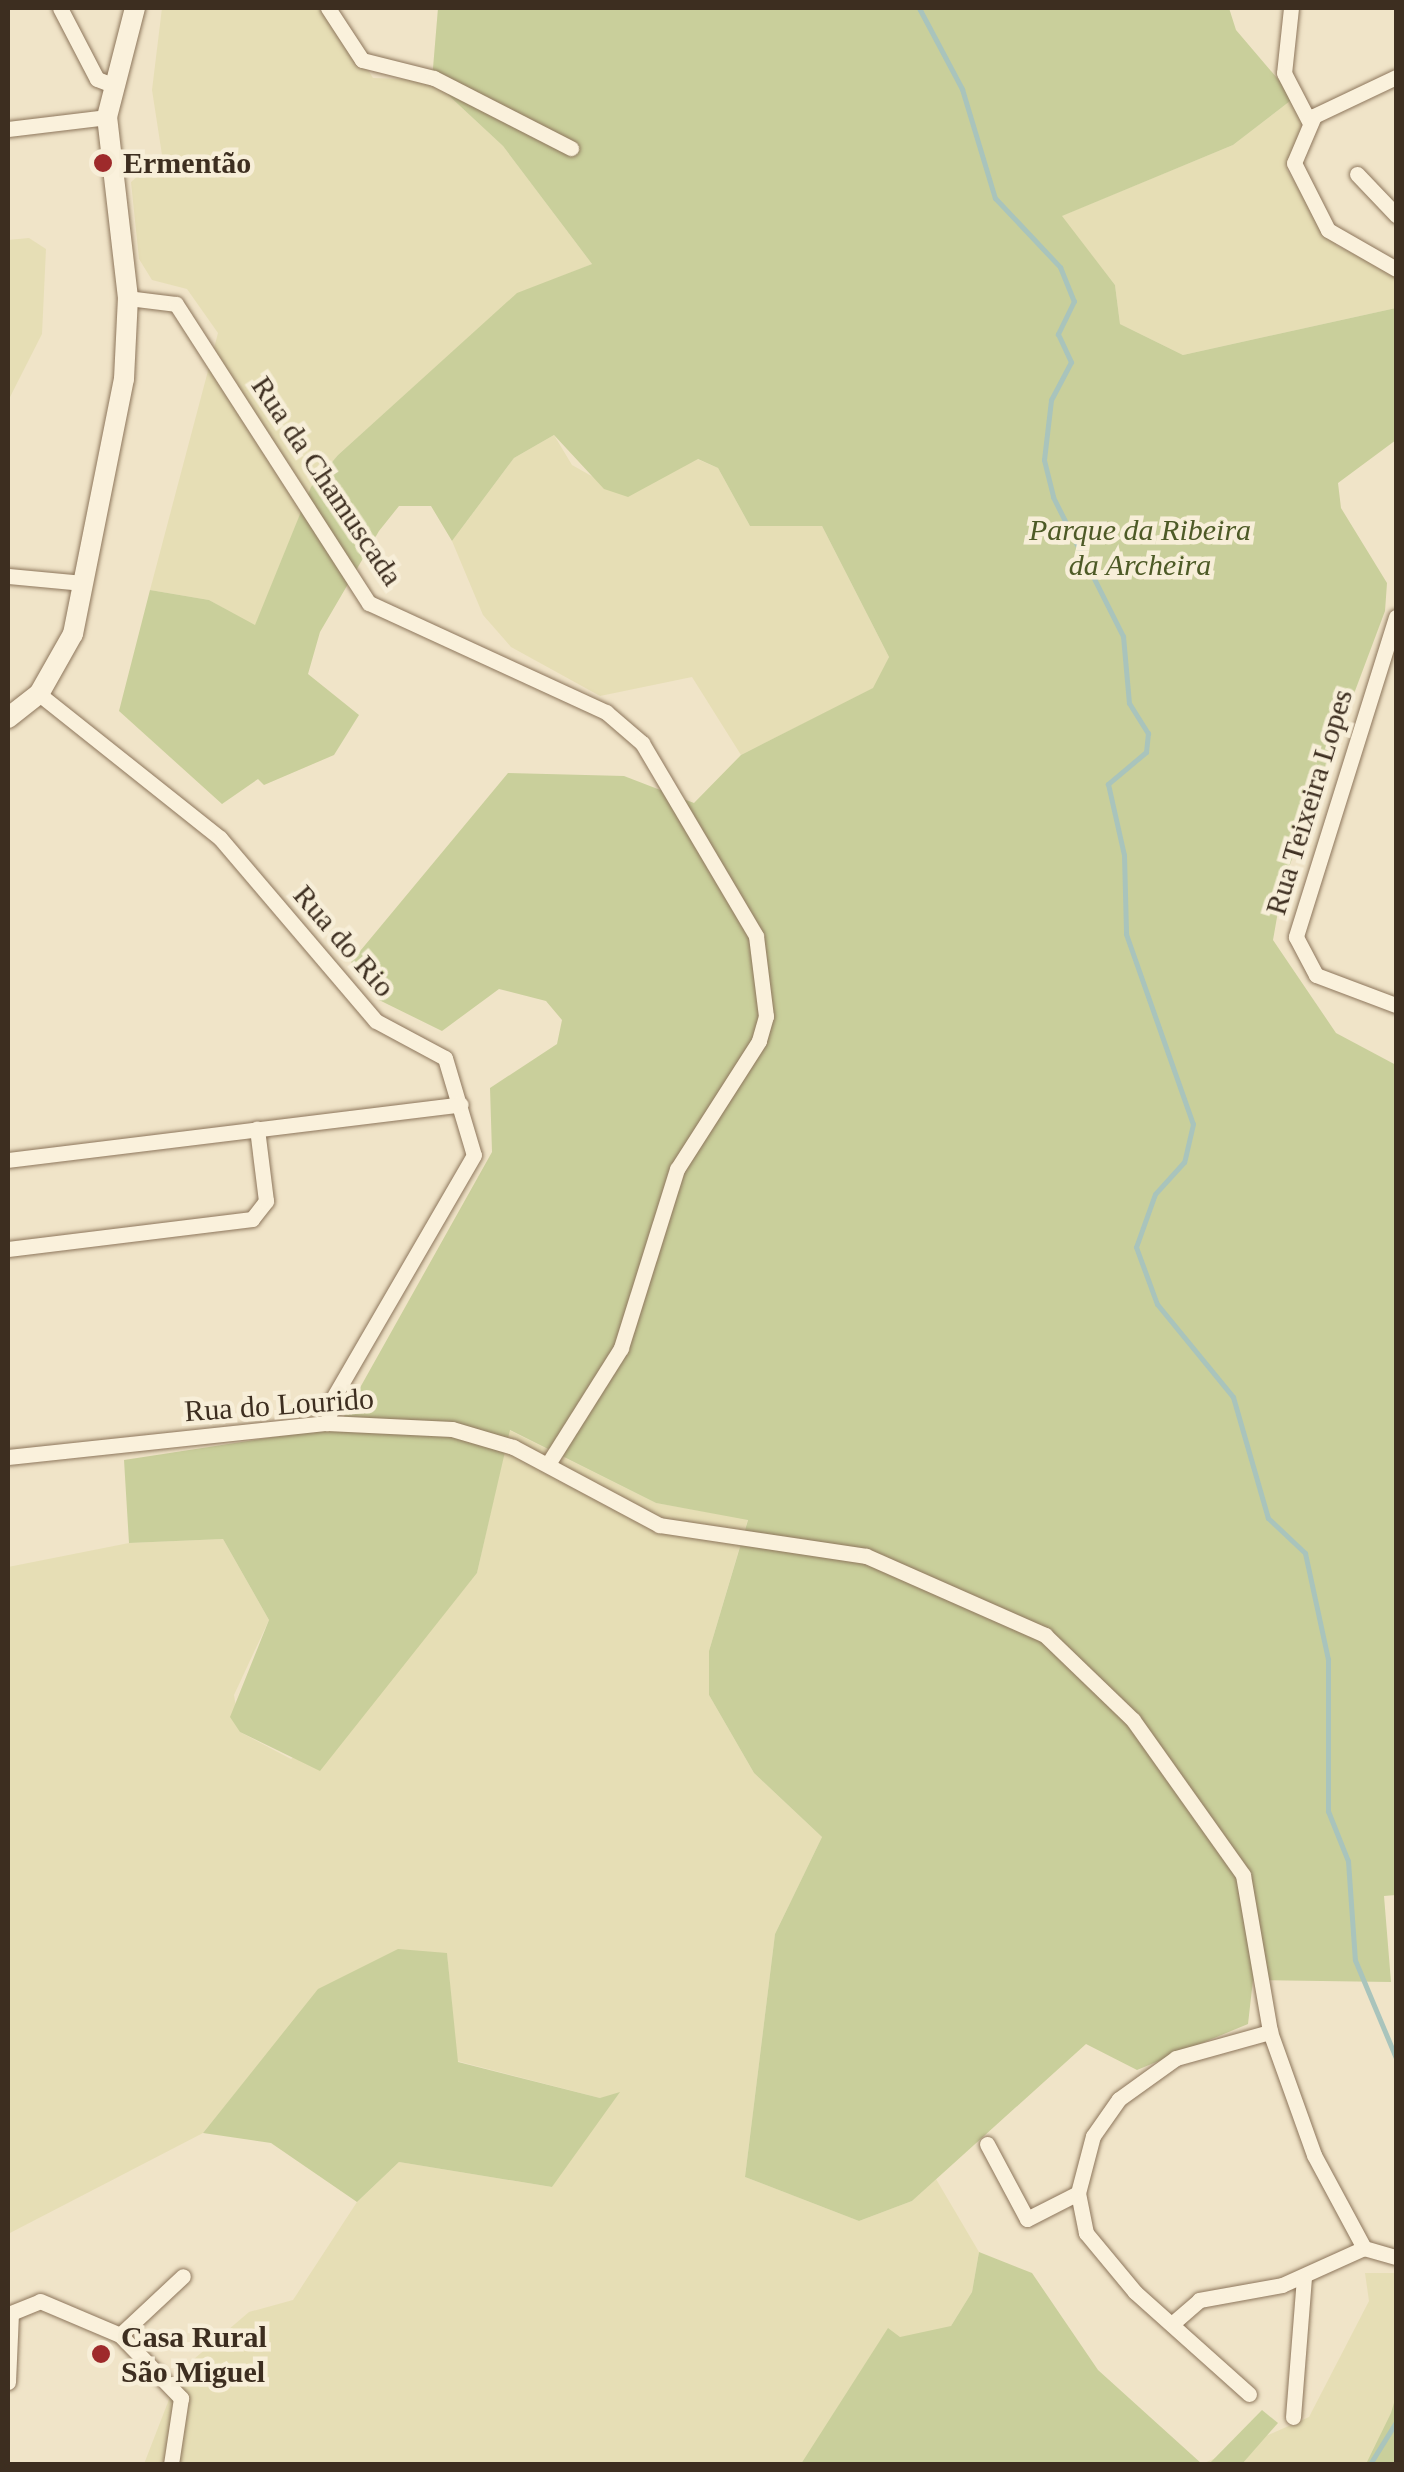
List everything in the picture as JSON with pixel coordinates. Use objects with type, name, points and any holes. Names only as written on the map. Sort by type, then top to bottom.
[{"type":"street","points":[[60,8],[97,79],[110,84]]},
{"type":"street","points":[[8,718],[39,694],[73,634],[124,379],[128,298],[108,117],[110,84],[135,8]]},
{"type":"street","points":[[328,8],[362,60],[434,78],[571,148]]},
{"type":"street","points":[[1292,8],[1284,72],[1310,123]]},
{"type":"street","points":[[1396,77],[1310,123],[1294,164],[1312,208],[1348,246],[1396,269]]},
{"type":"street","points":[[8,128],[108,117]]},
{"type":"street","points":[[1357,174],[1396,215]]},
{"type":"street","name":"Rua da Chamuscada","points":[[128,298],[176,304],[369,603],[590,704],[642,743],[756,936],[766,1016],[759,1041],[677,1169],[621,1348],[548,1464]]},
{"type":"street","points":[[8,576],[84,582]]},
{"type":"street","name":"Rua Teixeira Lopes","points":[[1396,617],[1296,937],[1316,974],[1396,1005]]},
{"type":"street","name":"Rua do Rio","points":[[39,694],[220,838],[376,1021],[445,1058],[474,1156],[333,1398],[328,1423]]},
{"type":"street","points":[[8,1160],[461,1104]]},
{"type":"street","points":[[8,1249],[252,1219],[266,1201],[257,1129]]},
{"type":"street","name":"Rua do Lourido","points":[[8,1458],[328,1423],[452,1429],[548,1464],[659,1525],[866,1556],[1056,1644],[1132,1720],[1243,1876],[1270,2032],[1314,2155],[1364,2248]]},
{"type":"street","points":[[1250,2394],[1173,2323],[1086,2233],[1078,2193],[1093,2136],[1118,2100],[1176,2058],[1270,2032]]},
{"type":"street","points":[[987,2144],[1027,2219],[1078,2193]]},
{"type":"street","points":[[1173,2323],[1199,2300],[1304,2277],[1364,2248],[1396,2257]]},
{"type":"street","points":[[120,2335],[182,2276]]},
{"type":"street","points":[[1293,2417],[1304,2277]]},
{"type":"street","points":[[8,2382],[9,2312],[40,2301],[120,2335],[180,2398],[171,2464]]},
{"type":"shaded area","points":[[162,8],[329,8],[373,78],[432,80],[503,146],[592,264],[517,294],[338,455],[311,488],[255,626],[209,600],[150,590],[218,333],[187,289],[152,280],[139,259],[131,182],[162,155],[152,90]]},
{"type":"shaded area","points":[[1294,98],[1306,112],[1287,170],[1337,246],[1396,274],[1396,308],[1183,355],[1120,324],[1115,285],[1061,216],[1233,145]]},
{"type":"shaded area","points":[[29,238],[46,249],[42,334],[8,401],[8,240]]},
{"type":"shaded area","points":[[554,435],[572,465],[627,496],[697,459],[718,468],[750,526],[822,526],[889,657],[874,688],[741,755],[692,677],[600,696],[511,647],[483,615],[452,541],[514,458]]},
{"type":"shaded area","points":[[509,1430],[656,1503],[748,1519],[709,1651],[709,1695],[754,1773],[822,1837],[775,1934],[745,2177],[859,2221],[912,2201],[936,2179],[979,2252],[972,2292],[951,2326],[814,2464],[144,2464],[180,2371],[249,2312],[293,2300],[357,2202],[399,2162],[552,2187],[600,2098],[457,2061],[447,1954],[254,2070],[203,2133],[8,2234],[8,1567],[129,1543],[223,1539],[269,1620],[234,1695],[240,1732],[291,1759],[406,1661],[477,1573]]},
{"type":"shaded area","points":[[1365,2273],[1396,2273],[1396,2464],[1202,2464],[1309,2417],[1369,2301]]},
{"type":"green space","name":"Parque da Ribeira da Archeira","points":[[438,8],[1229,8],[1236,30],[1294,98],[1233,145],[1062,216],[1115,285],[1120,324],[1183,355],[1396,308],[1396,440],[1338,483],[1341,508],[1387,583],[1385,611],[1283,883],[1273,940],[1336,1033],[1396,1065],[1396,1895],[1384,1896],[1391,1982],[1253,1980],[1248,2024],[1137,2070],[1086,2044],[912,2201],[859,2221],[745,2177],[775,1934],[822,1837],[754,1773],[709,1695],[709,1651],[748,1520],[656,1503],[510,1430],[477,1573],[320,1771],[240,1732],[230,1717],[269,1620],[223,1539],[129,1543],[124,1460],[338,1427],[492,1152],[490,1088],[557,1044],[562,1020],[546,1001],[499,989],[442,1031],[379,1000],[351,962],[508,773],[624,776],[694,803],[741,755],[873,688],[889,657],[822,526],[750,526],[718,468],[698,459],[628,497],[604,489],[554,435],[514,458],[452,541],[431,506],[399,506],[379,531],[320,632],[308,674],[359,715],[334,755],[264,785],[258,779],[222,804],[119,711],[150,590],[209,600],[255,625],[311,487],[338,455],[517,293],[592,264],[503,146],[432,80]]},
{"type":"green space","points":[[398,1949],[447,1953],[458,2062],[600,2098],[620,2092],[552,2187],[399,2162],[357,2202],[271,2143],[203,2133],[318,1989]]},
{"type":"green space","points":[[979,2252],[1032,2273],[1098,2370],[1202,2464],[801,2464],[888,2328],[900,2337],[951,2326],[972,2292]]},
{"type":"green space","points":[[1396,2396],[1396,2464],[1366,2464],[1391,2413]]},
{"type":"green space","points":[[1262,2410],[1278,2423],[1242,2464],[1209,2464]]},
{"type":"waterway","points":[[919,8],[962,89],[995,198],[1060,267],[1074,301],[1058,334],[1071,362],[1051,400],[1044,460],[1053,497],[1123,636],[1129,703],[1148,733],[1146,752],[1108,784],[1124,855],[1126,934],[1193,1124],[1184,1162],[1155,1194],[1136,1247],[1157,1304],[1233,1397],[1268,1518],[1305,1553],[1328,1659],[1328,1811],[1348,1861],[1355,1960],[1396,2058]]},
{"type":"waterway","points":[[1370,2464],[1396,2422]]},
{"type":"place","name":"Ermentão","points":[[103,163]]},
{"type":"place","name":"Casa Rural São Miguel","points":[[101,2354]]}]
